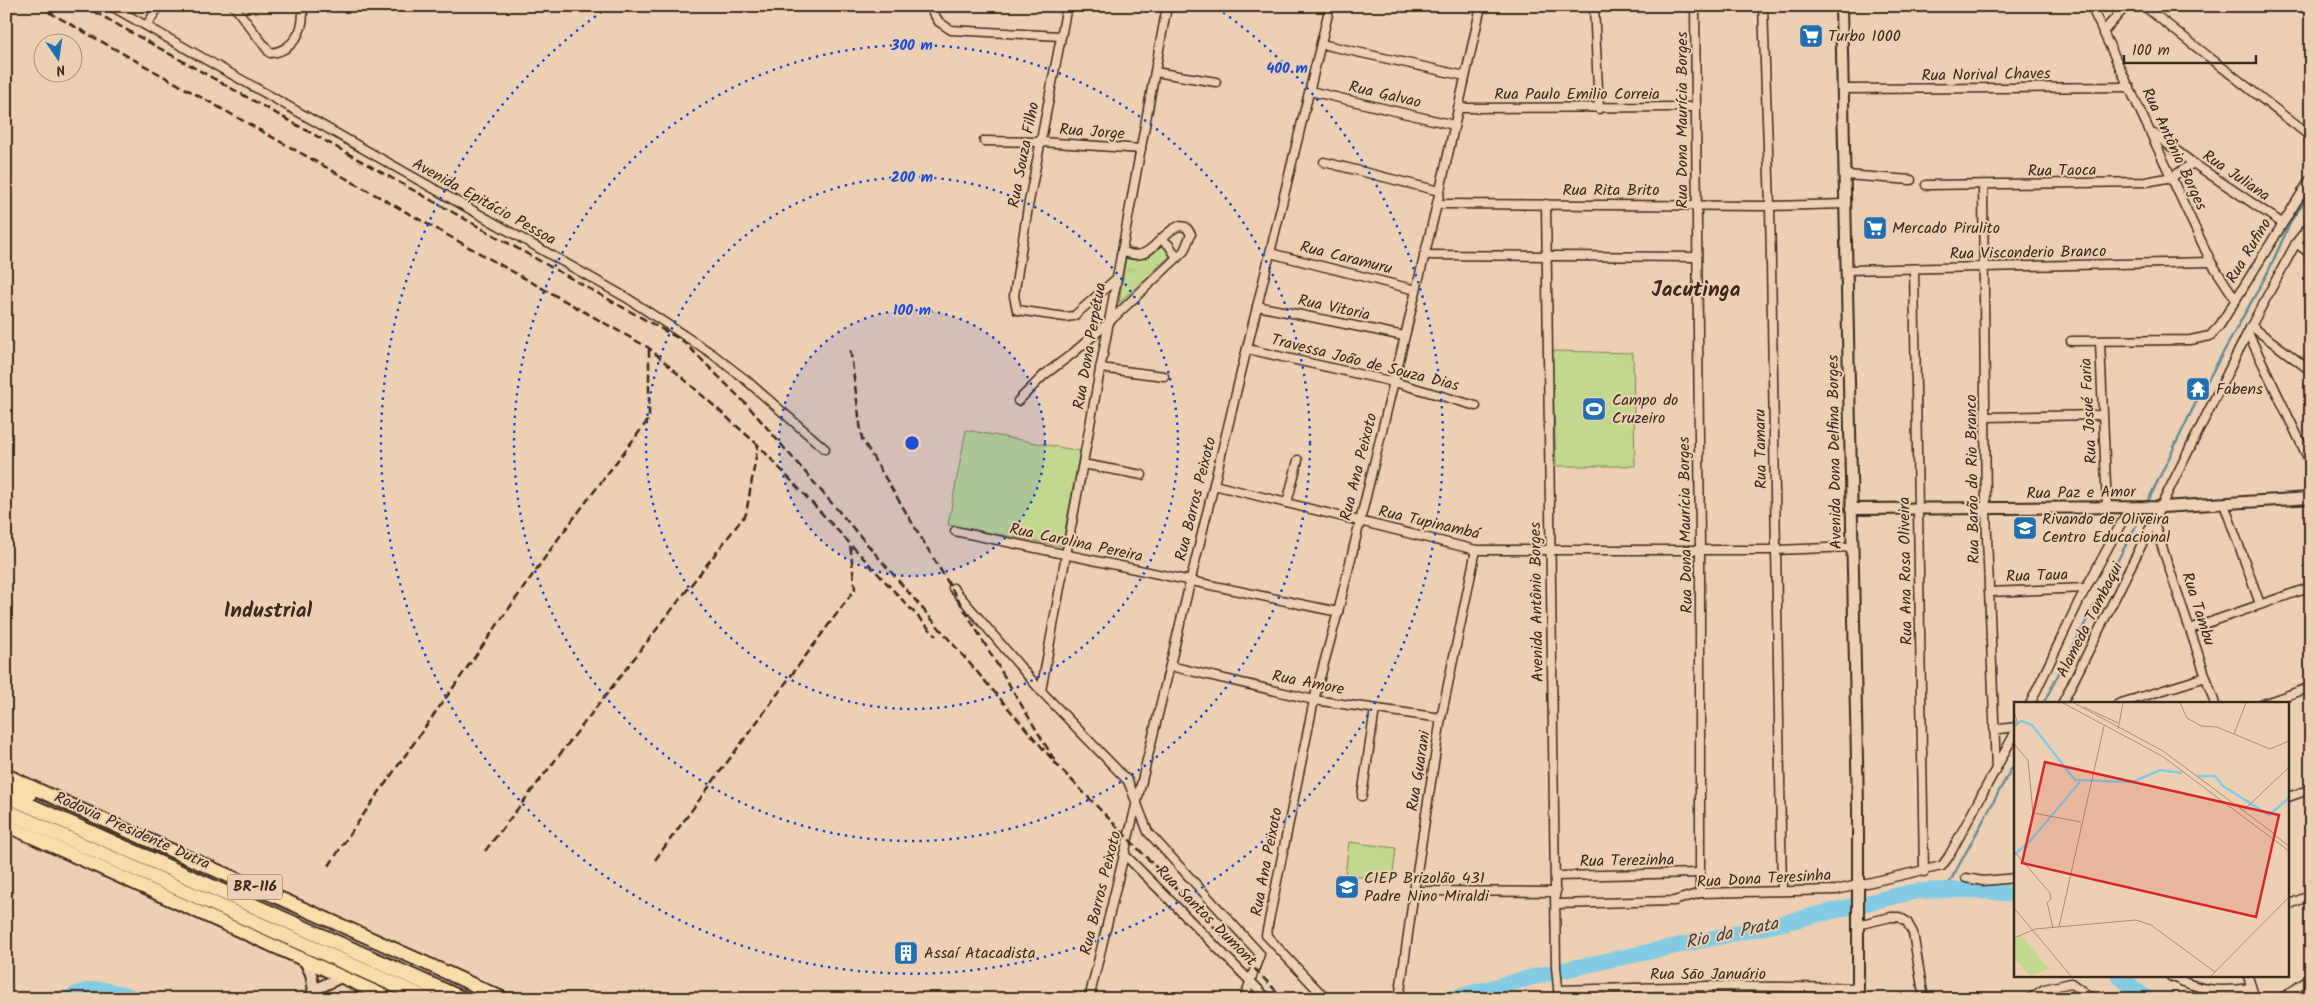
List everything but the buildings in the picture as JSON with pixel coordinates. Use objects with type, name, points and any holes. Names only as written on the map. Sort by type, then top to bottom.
[{"type":"highway","name":"BR-116","points":[[6,775],[137,837],[244,882],[504,999]]},
{"type":"highway","points":[[6,784],[118,836],[146,856]]},
{"type":"highway","name":"Rodovia Presidente Dutra","points":[[6,794],[462,999]]},
{"type":"highway","name":"Rodovia Presidente Dutra","points":[[6,812],[427,999]]},
{"type":"highway","name":"BR-116","points":[[6,825],[391,999]]},
{"type":"street","name":"Avenida Epitácio Pessoa","points":[[111,6],[627,298],[711,353],[746,380],[825,449]]},
{"type":"street","points":[[146,25],[159,6]]},
{"type":"street","points":[[234,6],[270,52],[282,49],[298,36],[303,21],[302,6]]},
{"type":"street","points":[[928,6],[939,22],[952,30],[1060,36]]},
{"type":"street","name":"Rua Souza Filho","points":[[1068,6],[1060,36],[1042,142],[1019,256],[1014,296],[1017,310],[1065,317],[1074,316],[1117,278]]},
{"type":"street","name":"Rua Dona Perpétua","points":[[1041,691],[1167,6]]},
{"type":"street","name":"Rua Barros Peixoto","points":[[1089,999],[1124,854],[1138,805],[1190,581],[1330,6]]},
{"type":"street","name":"Rua Ana Peixoto","points":[[1326,999],[1266,935],[1314,700],[1338,612],[1440,191],[1481,6]]},
{"type":"street","points":[[1594,6],[1599,108]]},
{"type":"street","name":"Rua Dona Maurícia Borges","points":[[1695,6],[1702,780],[1700,893]]},
{"type":"street","name":"Rua Tamaru","points":[[1763,6],[1770,206],[1782,891]]},
{"type":"street","name":"Avenida Dona Delfina Borges","points":[[1842,6],[1850,509],[1858,807],[1858,999]]},
{"type":"street","name":"Rua Antônio Borges","points":[[2091,6],[2211,262],[2236,300]]},
{"type":"street","points":[[2103,32],[2126,6]]},
{"type":"street","points":[[2144,6],[2311,137]]},
{"type":"street","points":[[2304,6],[2311,11]]},
{"type":"street","points":[[1321,44],[1465,76]]},
{"type":"street","points":[[1155,72],[1216,82]]},
{"type":"street","name":"Rua Norival Chaves","points":[[1843,89],[2130,87]]},
{"type":"street","name":"Rua Galvao","points":[[1310,91],[1454,126]]},
{"type":"street","name":"Rua Paulo Emilio Correia","points":[[1458,108],[1696,107]]},
{"type":"street","name":"Rua Juliana","points":[[2152,133],[2282,223]]},
{"type":"street","name":"Rua Jorge","points":[[984,141],[1042,142],[1140,149]]},
{"type":"street","points":[[1324,162],[1440,191]]},
{"type":"street","name":"Rua Taoca","points":[[1926,185],[1983,186],[2146,182],[2172,177],[2193,163]]},
{"type":"street","points":[[1846,175],[1911,180]]},
{"type":"street","name":"Rua Rufino","points":[[2100,342],[2168,341],[2210,336],[2220,325],[2236,300],[2311,178]]},
{"type":"street","name":"Rua Barão do Rio Branco","points":[[1983,186],[1986,510],[1996,771]]},
{"type":"street","name":"Rua Rita Brito","points":[[1436,204],[1696,204],[1770,206],[1846,204]]},
{"type":"street","name":"Avenida Antônio Borges","points":[[1546,204],[1556,967],[1559,999]]},
{"type":"street","points":[[2249,329],[2296,243],[2311,224]]},
{"type":"street","points":[[1018,401],[1044,374],[1072,354],[1109,322],[1177,258],[1187,247],[1191,234],[1190,230],[1179,226],[1140,256],[1131,256],[1122,252]]},
{"type":"street","points":[[1162,239],[1169,245],[1177,258]]},
{"type":"street","points":[[2296,243],[2311,254]]},
{"type":"street","name":"Rua Caramuru","points":[[1270,253],[1416,290]]},
{"type":"street","points":[[1424,255],[1696,257]]},
{"type":"street","name":"Rua Visconderio Branco","points":[[1847,270],[2211,262]]},
{"type":"street","name":"Rua Ana Rosa Oliveira","points":[[1914,269],[1924,872]]},
{"type":"street","name":"Rua Vitoria","points":[[1258,306],[1404,336]]},
{"type":"street","points":[[2249,329],[2311,371]]},
{"type":"street","points":[[2249,329],[2311,464]]},
{"type":"street","name":"Alameda Tambaqui","points":[[2063,702],[2154,524],[2158,507],[2249,329]]},
{"type":"street","points":[[2071,341],[2100,342]]},
{"type":"street","name":"Rua Josué Faria","points":[[2100,342],[2102,415],[2108,508]]},
{"type":"street","name":"Travessa João de Souza Dias","points":[[1247,349],[1394,382],[1476,406]]},
{"type":"street","points":[[1100,368],[1164,376]]},
{"type":"street","points":[[1986,416],[2102,415]]},
{"type":"street","points":[[1287,503],[1298,460]]},
{"type":"street","points":[[1083,464],[1142,475]]},
{"type":"street","name":"Rua Tupinambá","points":[[1214,485],[1476,550],[1700,548],[1777,550],[1852,547]]},
{"type":"street","name":"Rua Paz e Amor","points":[[1850,509],[1986,510],[2158,507],[2311,498]]},
{"type":"street","points":[[2224,504],[2260,604]]},
{"type":"street","points":[[2031,702],[2086,588],[2134,507]]},
{"type":"street","name":"Rua Tambu","points":[[2154,524],[2214,702]]},
{"type":"street","name":"Rua Carolina Pereira","points":[[955,531],[1338,612]]},
{"type":"street","name":"Rua Guarani","points":[[1400,999],[1414,891],[1442,718],[1476,550]]},
{"type":"street","points":[[953,588],[1041,691],[1128,781],[1148,832],[1260,954],[1244,999]]},
{"type":"street","name":"Rua Taua","points":[[1989,592],[2086,588]]},
{"type":"street","points":[[2190,629],[2311,588]]},
{"type":"street","name":"Rua Amore","points":[[1170,666],[1314,700],[1442,718]]},
{"type":"street","points":[[2125,702],[2206,677]]},
{"type":"street","points":[[2269,702],[2311,687]]},
{"type":"street","points":[[1362,796],[1374,709]]},
{"type":"street","points":[[1994,727],[2000,729],[2014,727]]},
{"type":"street","points":[[1996,771],[2014,735]]},
{"type":"street","name":"Rua Dona Teresinha","points":[[1556,904],[1674,901],[1700,893],[1857,891],[1924,872],[1942,866],[1996,771]]},
{"type":"street","points":[[2290,796],[2311,790]]},
{"type":"street","name":"Rua Santos Dumont","points":[[1124,854],[1268,999]]},
{"type":"street","name":"Rua Terezinha","points":[[1556,876],[1700,874]]},
{"type":"street","points":[[1966,878],[1983,881],[2014,878]]},
{"type":"street","points":[[1414,891],[1556,892]]},
{"type":"street","points":[[2290,904],[2310,897]]},
{"type":"street","points":[[1857,921],[1891,917],[1903,918],[1907,922],[1913,933],[1924,999]]},
{"type":"street","points":[[304,959],[311,974],[311,994],[341,977]]},
{"type":"street","points":[[2175,978],[2195,987],[2215,991],[2251,988]]},
{"type":"street","points":[[2248,978],[2255,999]]},
{"type":"street","points":[[2281,999],[2311,978]]},
{"type":"street","points":[[2029,999],[2044,989],[2071,983],[2093,999]]},
{"type":"street","name":"Rua Sāo Januário","points":[[1558,986],[1858,988]]},
{"type":"street","points":[[1708,986],[1708,999]]},
{"type":"green space","points":[[1160,244],[1166,245],[1170,256],[1119,303],[1126,256],[1131,258],[1140,257]]},
{"type":"green space","name":"Campo do Cruzeiro","points":[[1552,351],[1633,353],[1635,466],[1556,466]]},
{"type":"green space","points":[[966,430],[1080,451],[1062,546],[948,525]]},
{"type":"green space","points":[[1349,842],[1396,848],[1392,881],[1345,875]]},
{"type":"waterway","points":[[2146,505],[2199,396],[2268,272],[2292,219],[2311,193]]},
{"type":"waterway","points":[[2044,702],[2144,510]]},
{"type":"waterway","points":[[1945,891],[2014,764]]},
{"type":"waterway","name":"Rio da Prata","points":[[1450,999],[1540,975],[1770,926],[1912,892],[1965,890],[2014,896]]},
{"type":"waterway","name":"Rio da Prata","points":[[2121,978],[2147,999]]},
{"type":"waterway","name":"Rio da Prata","points":[[68,999],[85,991],[93,990],[110,991],[137,999]]},
{"type":"railway","points":[[38,6],[649,348],[758,445],[936,636]]},
{"type":"railway","points":[[84,6],[683,341],[749,407],[1058,766],[862,439],[850,347]]},
{"type":"railway","points":[[329,866],[558,539],[649,419],[649,348]]},
{"type":"railway","points":[[485,851],[746,514],[758,445]]},
{"type":"railway","points":[[655,860],[855,589],[850,543]]},
{"type":"railway","points":[[1054,762],[1284,999]]},
{"type":"place","name":"Turbo 1000","points":[[1811,36]]},
{"type":"place","name":"Mercado Pirulito","points":[[1875,228]]},
{"type":"place","name":"Fabens","points":[[2198,389]]},
{"type":"place","name":"Campo do Cruzeiro","points":[[1594,409]]},
{"type":"place","name":"Rivando de Oliveira Centro Educacional","points":[[2025,528]]},
{"type":"place","name":"CIEP Brizolão 431 Padre Nino Miraldi","points":[[1347,887]]},
{"type":"place","name":"Assaí Atacadista","points":[[906,953]]},
{"type":"district","name":"Jacutinga","points":[[1696,290]]},
{"type":"district","name":"Industrial","points":[[268,611]]}]
